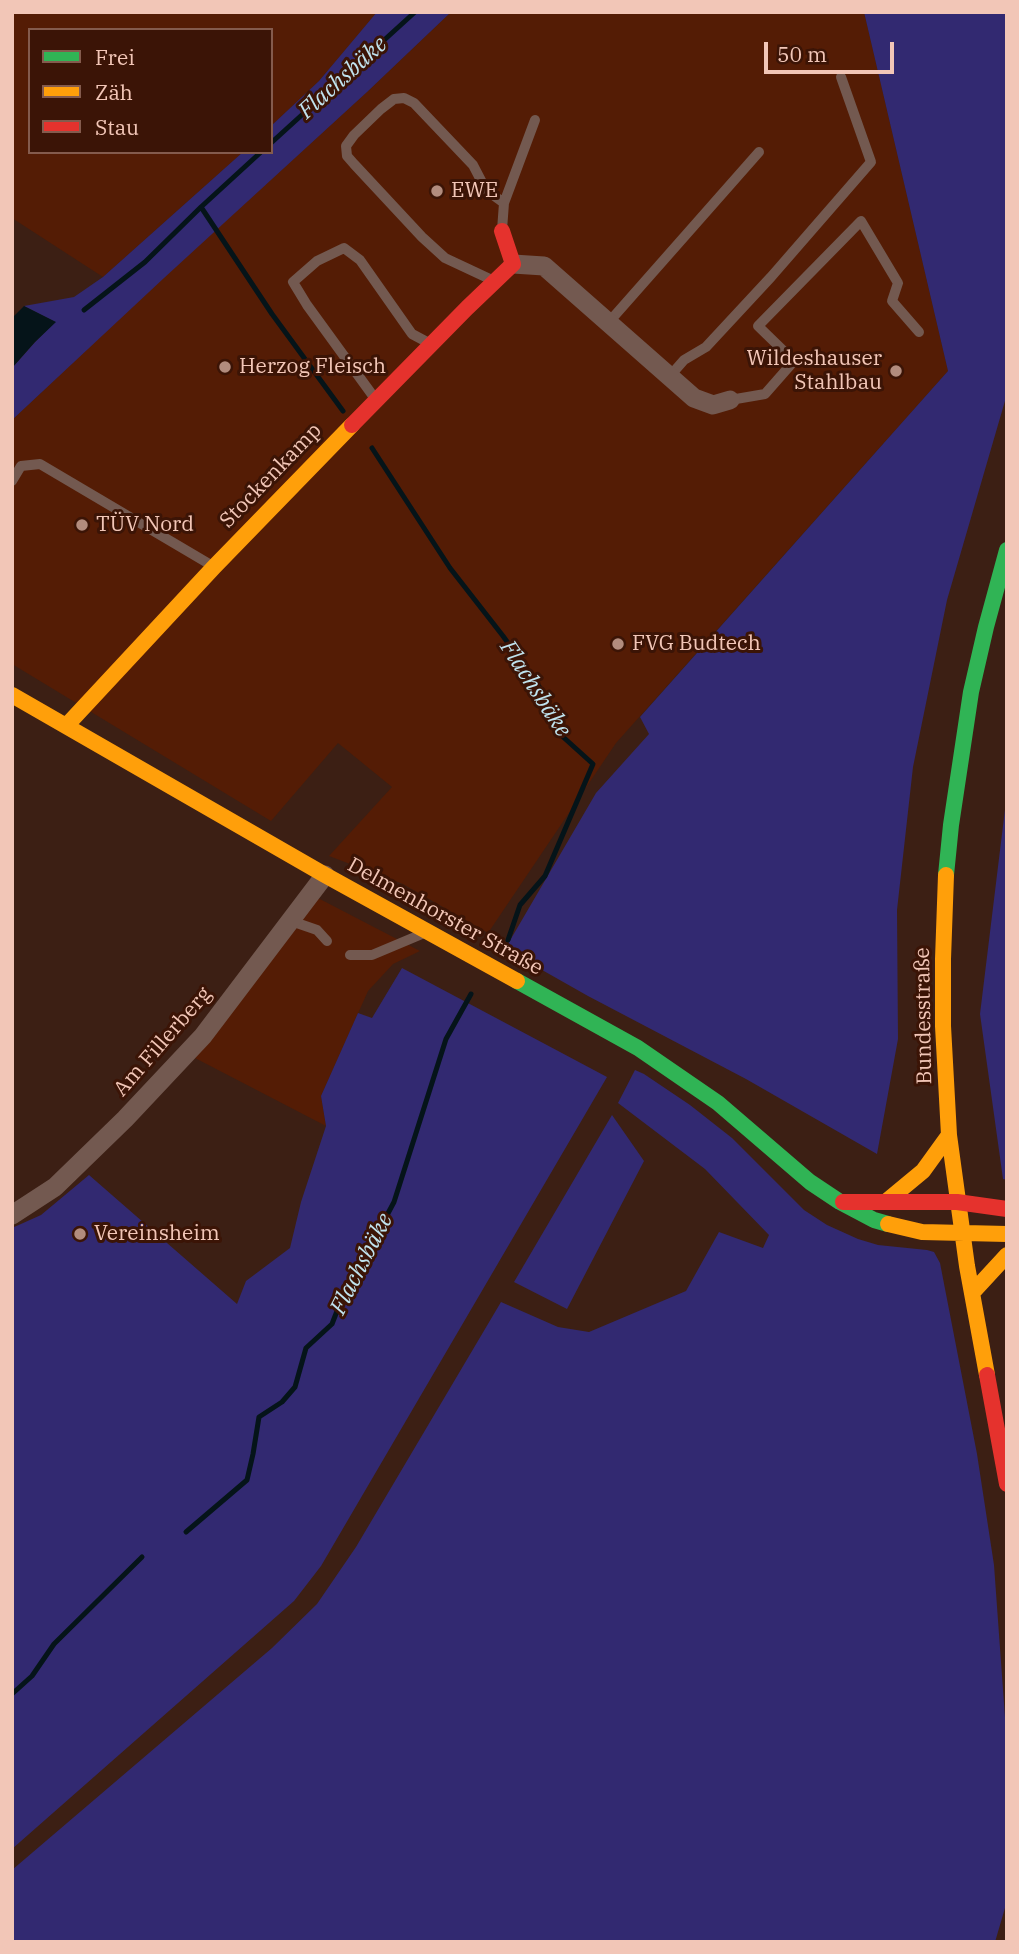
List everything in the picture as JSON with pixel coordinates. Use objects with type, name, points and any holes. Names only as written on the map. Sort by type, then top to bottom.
[{"type":"main road","points":[[502,231],[513,264]]},
{"type":"main road","name":"Stockenkamp","points":[[66,725],[214,567],[431,344],[513,264]]},
{"type":"main road","name":"Bundesstraße","points":[[1007,550],[971,692],[960,758],[945,892],[943,959],[943,1026],[949,1135],[957,1202],[1007,1484]]},
{"type":"main road","name":"Delmenhorster Straße","points":[[12,695],[325,875],[626,1041],[685,1079],[749,1128],[810,1182],[840,1202],[874,1220],[922,1232],[1007,1234]]},
{"type":"main road","points":[[888,1200],[923,1171],[949,1135]]},
{"type":"main road","points":[[840,1202],[957,1202],[1007,1209]]},
{"type":"main road","points":[[972,1293],[1007,1255]]},
{"type":"street","points":[[513,264],[544,265],[694,398],[713,405],[730,400]]},
{"type":"street","name":"Am Fillerberg","points":[[12,1215],[55,1187],[134,1110],[203,1036],[325,875]]},
{"type":"lane","points":[[670,376],[684,360],[706,347],[753,297],[871,162],[841,77]]},
{"type":"lane","points":[[496,282],[445,258],[429,244],[347,156],[346,146],[381,109],[394,99],[404,98],[414,103],[473,165],[486,190],[504,203]]},
{"type":"lane","points":[[502,231],[504,203],[535,120]]},
{"type":"lane","points":[[609,322],[759,152]]},
{"type":"lane","points":[[730,400],[765,394],[794,361],[758,326],[861,221],[898,283],[892,301],[919,332]]},
{"type":"lane","points":[[376,401],[293,282],[317,261],[344,248],[360,260],[412,334],[431,344]]},
{"type":"lane","points":[[12,481],[21,466],[40,464],[214,567]]},
{"type":"lane","points":[[291,921],[317,930],[327,941]]},
{"type":"lane","points":[[350,955],[372,955],[428,932]]},
{"type":"shaded area","points":[[12,12],[377,12],[319,81],[273,124],[273,28],[28,28],[28,154],[241,154],[103,277],[12,218]]},
{"type":"shaded area","points":[[377,12],[451,12],[12,420],[12,368],[55,322],[24,306],[74,297],[103,277],[241,154],[273,154],[273,124],[319,81]]},
{"type":"shaded area","points":[[451,12],[864,12],[948,371],[616,743],[488,933],[403,884],[329,856],[392,787],[338,743],[271,821],[12,664],[12,420]]},
{"type":"shaded area","points":[[864,12],[1007,12],[1007,394],[947,600],[913,767],[897,910],[898,1039],[877,1154],[746,1079],[505,949],[596,793],[649,734],[640,717],[948,371]]},
{"type":"shaded area","points":[[24,306],[56,322],[12,368],[12,318]]},
{"type":"shaded area","points":[[1007,793],[1007,1180],[1003,1179],[980,1014]]},
{"type":"shaded area","points":[[316,897],[420,951],[393,964],[368,991],[321,1096],[326,1126],[195,1058]]},
{"type":"shaded area","points":[[402,968],[607,1077],[321,1566],[294,1601],[12,1849],[12,1228],[41,1215],[89,1175],[237,1304],[246,1281],[290,1248],[301,1202],[326,1126],[321,1096],[358,1013],[372,1018]]},
{"type":"shaded area","points":[[635,1070],[690,1105],[732,1138],[804,1210],[827,1225],[878,1245],[934,1252],[940,1263],[977,1454],[994,1565],[1007,1745],[1007,1901],[995,1942],[12,1942],[12,1870],[272,1648],[317,1604],[356,1547],[501,1302],[558,1327],[589,1332],[686,1291],[719,1232],[763,1248],[769,1235],[705,1169],[618,1103]]},
{"type":"shaded area","points":[[612,1115],[644,1161],[567,1309],[514,1282]]},
{"type":"waterway","name":"Flachsbäke","points":[[273,141],[415,12]]},
{"type":"waterway","name":"Flachsbäke","points":[[259,154],[201,207],[272,314],[343,411]]},
{"type":"waterway","points":[[84,310],[145,262],[201,207]]},
{"type":"waterway","name":"Flachsbäke","points":[[372,448],[450,568],[540,688],[562,736],[593,764],[545,876],[520,905],[508,940]]},
{"type":"waterway","name":"Flachsbäke","points":[[186,1532],[247,1480],[259,1417],[282,1402],[295,1387],[306,1348],[332,1324],[344,1293],[365,1267],[368,1251],[394,1202],[446,1039],[471,994]]},
{"type":"waterway","name":"Flachsbäke","points":[[12,1694],[32,1676],[54,1644],[142,1557]]},
{"type":"traffic: fast","points":[[946,875],[971,692],[1007,550]]},
{"type":"traffic: fast","points":[[517,981],[638,1048],[718,1103],[810,1182],[840,1202],[874,1220],[888,1224]]},
{"type":"traffic: slow","points":[[67,725],[214,567],[352,425]]},
{"type":"traffic: slow","points":[[12,695],[325,875],[517,981]]},
{"type":"traffic: slow","points":[[946,875],[943,1026],[949,1135],[967,1266],[987,1375]]},
{"type":"traffic: slow","points":[[888,1200],[923,1171],[949,1135]]},
{"type":"traffic: slow","points":[[888,1224],[922,1232],[1007,1234]]},
{"type":"traffic: slow","points":[[972,1293],[1007,1255]]},
{"type":"traffic: jam","points":[[352,425],[513,264],[502,231]]},
{"type":"traffic: jam","points":[[843,1202],[957,1202],[1007,1209]]},
{"type":"traffic: jam","points":[[987,1375],[1007,1484]]},
{"type":"place","name":"EWE","points":[[437,191]]},
{"type":"place","name":"Herzog Fleisch","points":[[225,367]]},
{"type":"place","name":"Wildeshauser Stahlbau","points":[[896,371]]},
{"type":"place","name":"TÜV Nord","points":[[82,525]]},
{"type":"place","name":"FVG Budtech","points":[[618,644]]},
{"type":"place","name":"Vereinsheim","points":[[80,1234]]}]
